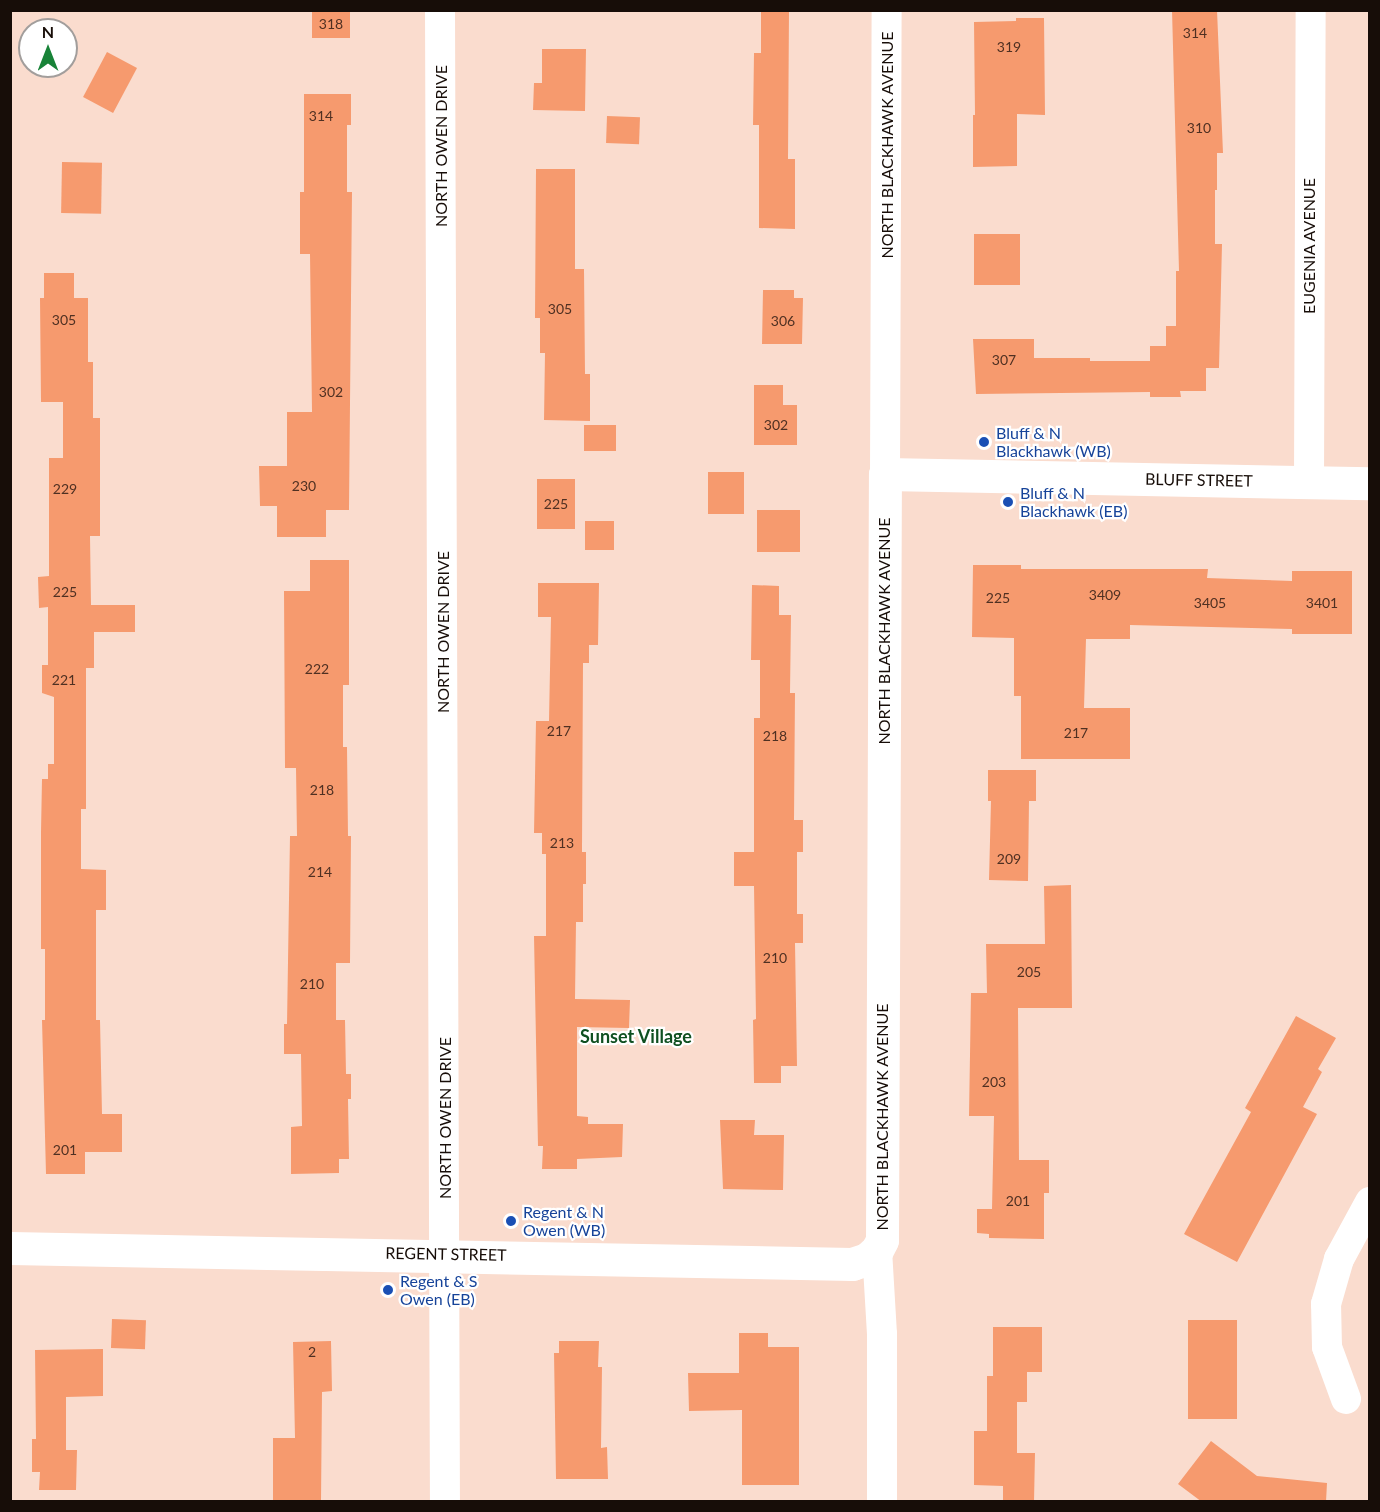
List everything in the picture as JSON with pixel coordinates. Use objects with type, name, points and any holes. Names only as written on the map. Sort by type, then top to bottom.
[{"type":"street","name":"NORTH OWEN DRIVE","points":[[440,10],[445,1502]]},
{"type":"street","name":"NORTH BLACKHAWK AVENUE","points":[[877,1250],[882,1239],[888,10]]},
{"type":"street","name":"EUGENIA AVENUE","points":[[1309,482],[1311,10]]},
{"type":"street","name":"BLUFF STREET","points":[[885,474],[1370,483]]},
{"type":"street","points":[[1346,1399],[1327,1347],[1326,1304],[1339,1259],[1370,1202]]},
{"type":"street","name":"REGENT STREET","points":[[10,1248],[445,1254],[852,1264],[867,1259],[877,1250]]},
{"type":"street","points":[[877,1250],[882,1334],[882,1502]]},
{"type":"building","points":[[312,10],[350,10],[350,38],[312,38]]},
{"type":"building","points":[[761,10],[789,10],[788,159],[795,159],[795,229],[759,228],[759,125],[753,125],[754,53],[761,53]]},
{"type":"building","points":[[1172,10],[1217,10],[1223,153],[1217,153],[1217,190],[1215,190],[1215,244],[1222,244],[1219,368],[1206,368],[1206,391],[1180,391],[1181,397],[1150,397],[1150,392],[976,394],[973,339],[1034,339],[1034,358],[1090,358],[1090,361],[1150,361],[1150,346],[1166,346],[1166,326],[1176,326],[1176,271],[1179,271]]},
{"type":"building","points":[[1016,18],[1044,18],[1045,115],[1017,114],[1017,166],[973,167],[974,22],[1016,21]]},
{"type":"building","points":[[542,49],[586,49],[585,111],[533,110],[534,83],[542,83]]},
{"type":"building","points":[[107,52],[137,68],[113,113],[83,97]]},
{"type":"building","points":[[304,94],[351,94],[351,125],[347,125],[347,192],[352,192],[349,510],[326,510],[326,537],[277,537],[277,506],[260,506],[259,466],[287,466],[287,412],[312,412],[310,254],[300,254],[300,192],[304,192]]},
{"type":"building","points":[[607,116],[640,117],[639,144],[606,143]]},
{"type":"building","points":[[62,162],[102,163],[101,214],[61,213]]},
{"type":"building","points":[[536,169],[575,169],[575,269],[584,269],[585,374],[590,374],[590,421],[544,420],[545,353],[540,353],[540,318],[535,318]]},
{"type":"building","points":[[974,234],[1020,234],[1020,285],[974,285]]},
{"type":"building","points":[[44,273],[74,273],[74,298],[88,298],[88,362],[93,362],[93,418],[100,418],[100,536],[90,536],[91,605],[135,605],[135,632],[94,632],[94,668],[86,668],[86,809],[81,809],[81,869],[106,870],[106,910],[96,910],[96,1020],[100,1020],[102,1114],[122,1114],[122,1152],[85,1152],[85,1174],[46,1174],[42,1020],[45,1020],[45,949],[41,949],[41,832],[42,779],[48,779],[48,764],[54,764],[54,697],[42,693],[42,665],[48,665],[48,607],[39,608],[38,577],[49,576],[49,458],[63,458],[63,402],[41,402],[40,298],[44,298]]},
{"type":"building","points":[[763,290],[794,290],[794,298],[803,298],[802,344],[762,344]]},
{"type":"building","points":[[754,385],[783,385],[783,405],[797,405],[797,445],[754,445]]},
{"type":"building","points":[[584,425],[616,425],[616,451],[584,451]]},
{"type":"building","points":[[708,472],[744,472],[744,514],[708,514]]},
{"type":"building","points":[[537,479],[575,479],[575,529],[537,529]]},
{"type":"building","points":[[757,510],[800,510],[800,552],[757,552]]},
{"type":"building","points":[[585,521],[614,521],[614,550],[585,550]]},
{"type":"building","points":[[310,560],[349,560],[349,685],[343,685],[343,747],[347,747],[348,836],[351,836],[350,963],[336,963],[336,1020],[345,1020],[346,1074],[351,1074],[351,1099],[348,1099],[349,1159],[339,1159],[339,1173],[291,1174],[291,1127],[302,1126],[301,1054],[284,1054],[284,1024],[287,1024],[290,836],[297,836],[296,768],[285,768],[284,591],[310,591]]},
{"type":"building","points":[[973,565],[1021,565],[1021,569],[1208,569],[1207,578],[1292,581],[1292,571],[1352,571],[1352,634],[1292,634],[1292,629],[1130,625],[1130,639],[1086,639],[1084,708],[1130,708],[1130,759],[1021,759],[1021,696],[1014,696],[1014,638],[972,637]]},
{"type":"building","points":[[538,583],[599,583],[598,645],[589,645],[589,663],[583,663],[582,852],[586,852],[586,884],[583,884],[583,922],[576,922],[575,999],[630,1000],[629,1028],[577,1027],[577,1116],[588,1117],[588,1124],[623,1124],[622,1157],[577,1159],[577,1169],[542,1169],[543,1146],[538,1146],[534,936],[546,936],[546,854],[542,854],[542,833],[534,833],[536,721],[549,721],[551,617],[538,617]]},
{"type":"building","points":[[752,585],[779,586],[779,615],[791,615],[790,693],[795,693],[794,820],[803,820],[803,852],[797,852],[797,914],[803,914],[803,943],[795,943],[797,1066],[781,1066],[781,1083],[754,1083],[753,1020],[756,1019],[754,886],[734,886],[734,852],[754,852],[754,718],[760,718],[760,660],[751,660]]},
{"type":"building","points":[[988,770],[1036,770],[1036,801],[1029,801],[1028,881],[989,880],[991,801],[988,801]]},
{"type":"building","points":[[1071,885],[1072,1008],[1018,1008],[1019,1160],[1049,1160],[1049,1193],[1044,1193],[1044,1239],[989,1238],[989,1234],[977,1233],[977,1209],[992,1209],[994,1116],[969,1116],[971,993],[987,993],[986,944],[1045,944],[1044,886]]},
{"type":"building","points":[[1296,1016],[1336,1038],[1318,1069],[1322,1072],[1303,1107],[1317,1114],[1237,1262],[1184,1234],[1251,1112],[1245,1108]]},
{"type":"building","points":[[720,1120],[755,1120],[754,1135],[784,1135],[783,1190],[723,1189]]},
{"type":"building","points":[[112,1319],[146,1320],[145,1349],[111,1348]]},
{"type":"building","points":[[1188,1320],[1237,1320],[1237,1419],[1188,1419]]},
{"type":"building","points":[[993,1327],[1042,1327],[1042,1372],[1027,1372],[1027,1402],[1017,1402],[1017,1453],[1035,1453],[1034,1502],[1003,1502],[1003,1486],[974,1485],[974,1431],[987,1431],[987,1376],[993,1376]]},
{"type":"building","points":[[739,1333],[768,1333],[768,1347],[799,1347],[799,1485],[742,1485],[742,1410],[689,1411],[688,1373],[739,1373]]},
{"type":"building","points":[[331,1341],[332,1391],[322,1392],[321,1502],[273,1502],[273,1438],[295,1438],[293,1342]]},
{"type":"building","points":[[559,1341],[599,1341],[598,1367],[602,1367],[601,1448],[607,1447],[608,1479],[556,1479],[554,1353],[559,1353]]},
{"type":"building","points":[[103,1349],[103,1396],[66,1397],[66,1450],[77,1450],[76,1490],[39,1490],[40,1472],[32,1472],[32,1439],[36,1439],[35,1350]]},
{"type":"building","points":[[1211,1441],[1257,1476],[1327,1483],[1326,1502],[1202,1502],[1178,1484]]},
{"type":"place","name":"Bluff & N Blackhawk (WB)","points":[[984,442]]},
{"type":"place","name":"Bluff & N Blackhawk (EB)","points":[[1008,502]]},
{"type":"place","name":"Regent & N Owen (WB)","points":[[511,1221]]},
{"type":"place","name":"Regent & S Owen (EB)","points":[[388,1290]]},
{"type":"district","name":"Sunset Village","points":[[636,1036]]}]
